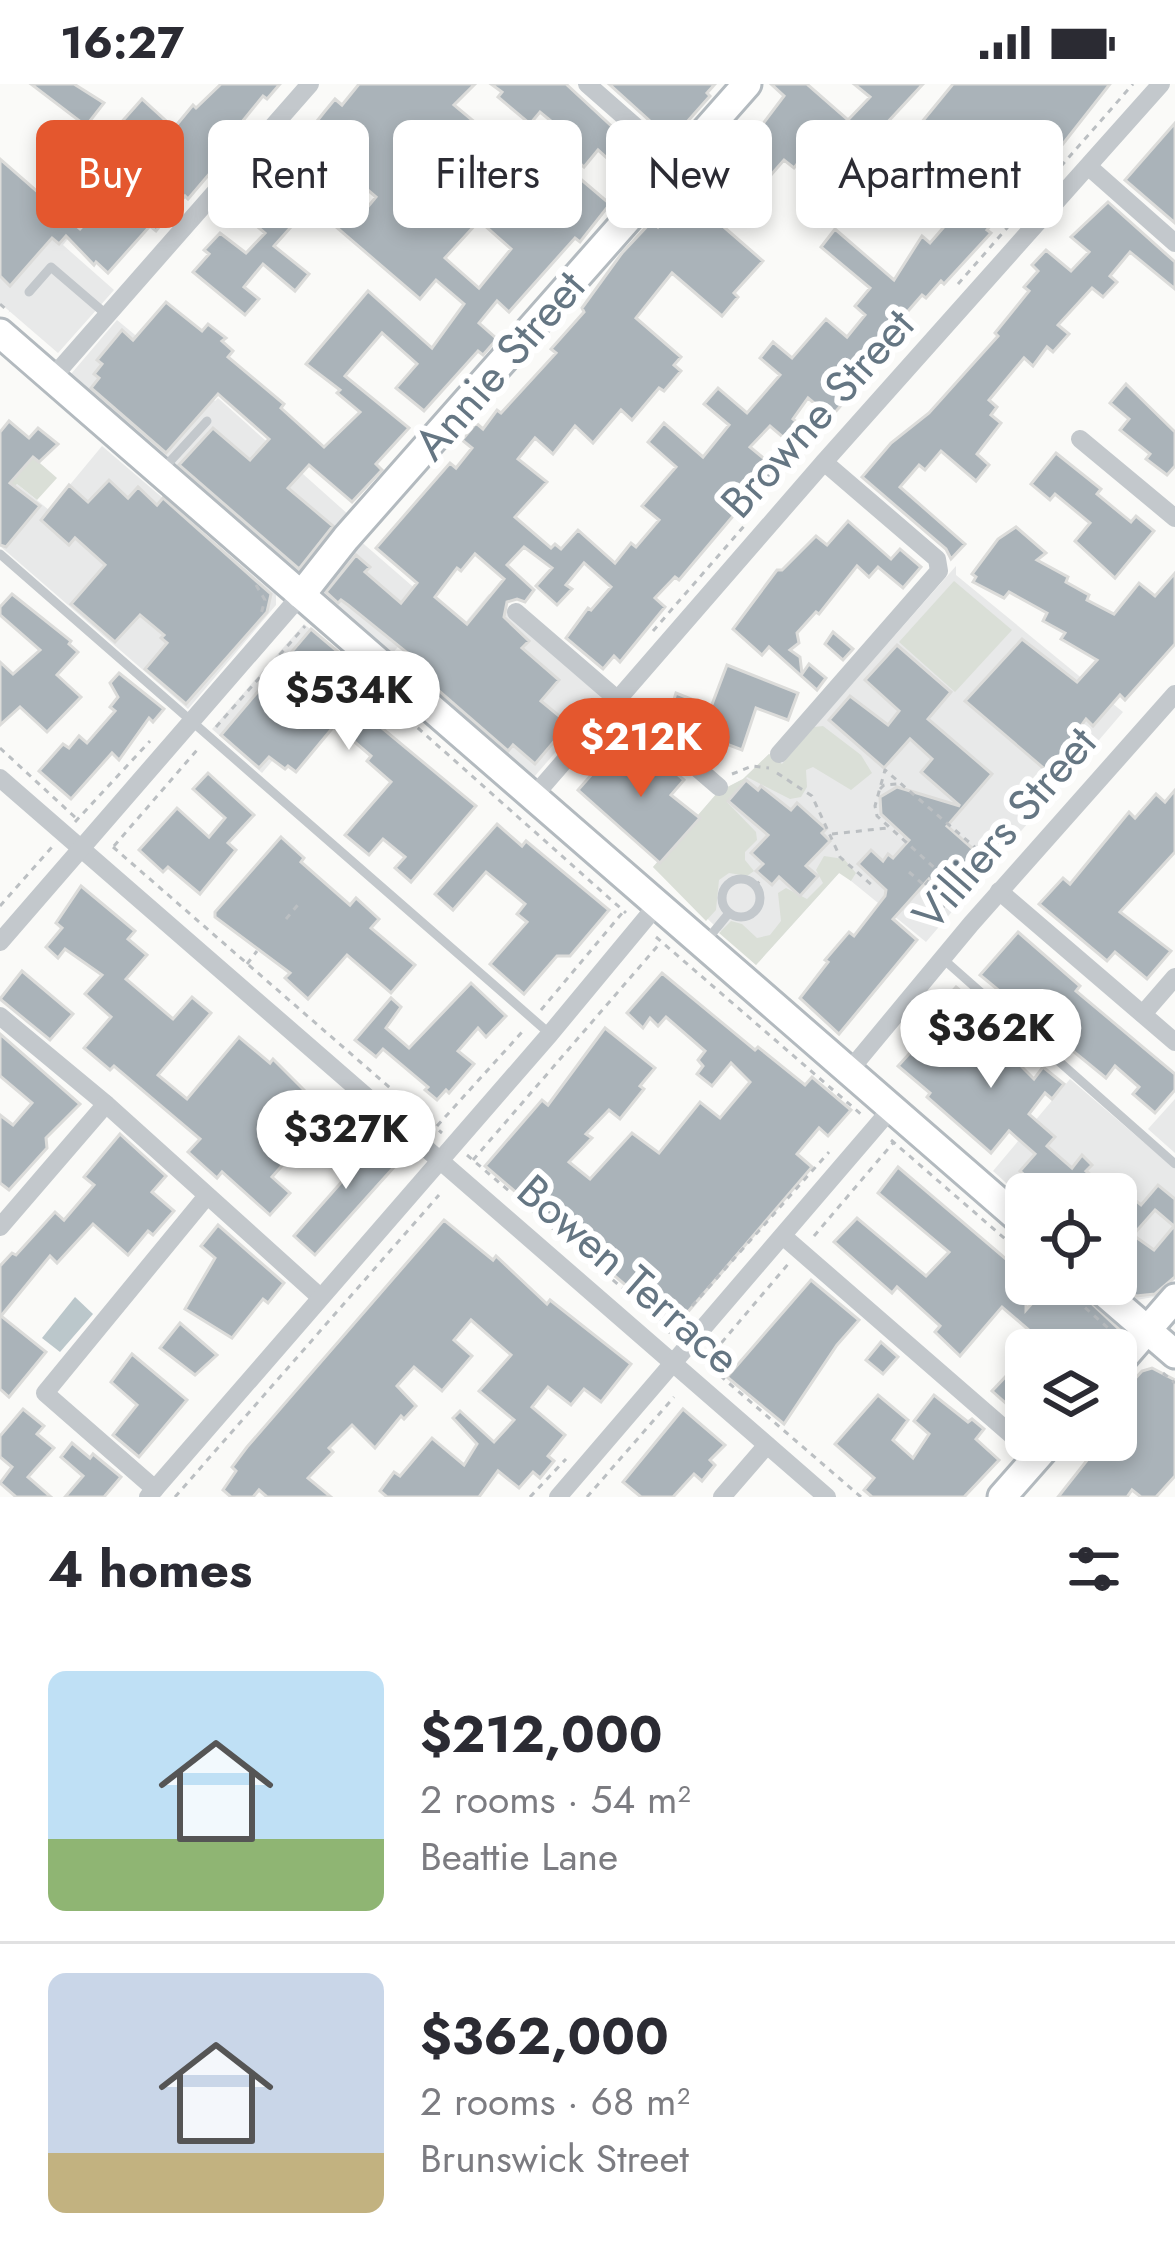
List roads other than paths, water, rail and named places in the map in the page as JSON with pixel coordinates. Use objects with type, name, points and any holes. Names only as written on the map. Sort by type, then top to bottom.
[{"type":"main road","name":"Annie Street","points":[[715,120],[747,84]]},
{"type":"main road","name":"Annie Street","points":[[303,617],[346,538],[620,228]]},
{"type":"main road","points":[[0,333],[160,472],[303,617],[533,797],[848,1071],[879,1113],[1005,1209]]},
{"type":"main road","points":[[1137,1342],[1175,1298]]},
{"type":"main road","points":[[1119,1305],[1175,1354]]},
{"type":"main road","points":[[1002,1497],[1033,1461]]},
{"type":"street","points":[[52,378],[310,84]]},
{"type":"street","points":[[587,84],[628,120]]},
{"type":"street","name":"Browne Street","points":[[533,797],[1161,84]]},
{"type":"street","points":[[1089,167],[1175,242]]},
{"type":"street","points":[[1080,439],[1175,518]]},
{"type":"street","points":[[779,754],[939,572],[937,559],[824,462]]},
{"type":"street","points":[[516,612],[719,787]]},
{"type":"street","points":[[0,942],[192,723],[303,617]]},
{"type":"street","name":"Villiers Street","points":[[848,1071],[971,924],[992,885],[1175,694]]},
{"type":"street","name":"Bowen Terrace","points":[[0,778],[827,1497]]},
{"type":"street","points":[[992,885],[1175,1042]]},
{"type":"street","points":[[206,1197],[45,1393],[152,1493],[657,905]]},
{"type":"street","points":[[1143,1014],[1175,977]]},
{"type":"street","points":[[0,1016],[106,1104],[319,1296]]},
{"type":"street","points":[[0,1227],[106,1104]]},
{"type":"street","points":[[559,1497],[784,1237],[879,1113]]},
{"type":"street","points":[[784,1237],[1005,1416]]},
{"type":"street","points":[[722,1497],[766,1445]]},
{"type":"lane","points":[[29,292],[51,267],[107,315]]},
{"type":"lane","points":[[160,472],[207,421]]},
{"type":"lane","points":[[0,554],[550,1034]]},
{"type":"lane","points":[[739,879],[759,882],[760,902],[754,913],[742,917],[729,913],[722,897],[727,885],[739,879]]},
{"type":"lane","points":[[703,945],[729,913]]},
{"type":"lane","points":[[942,958],[1175,1164]]}]
